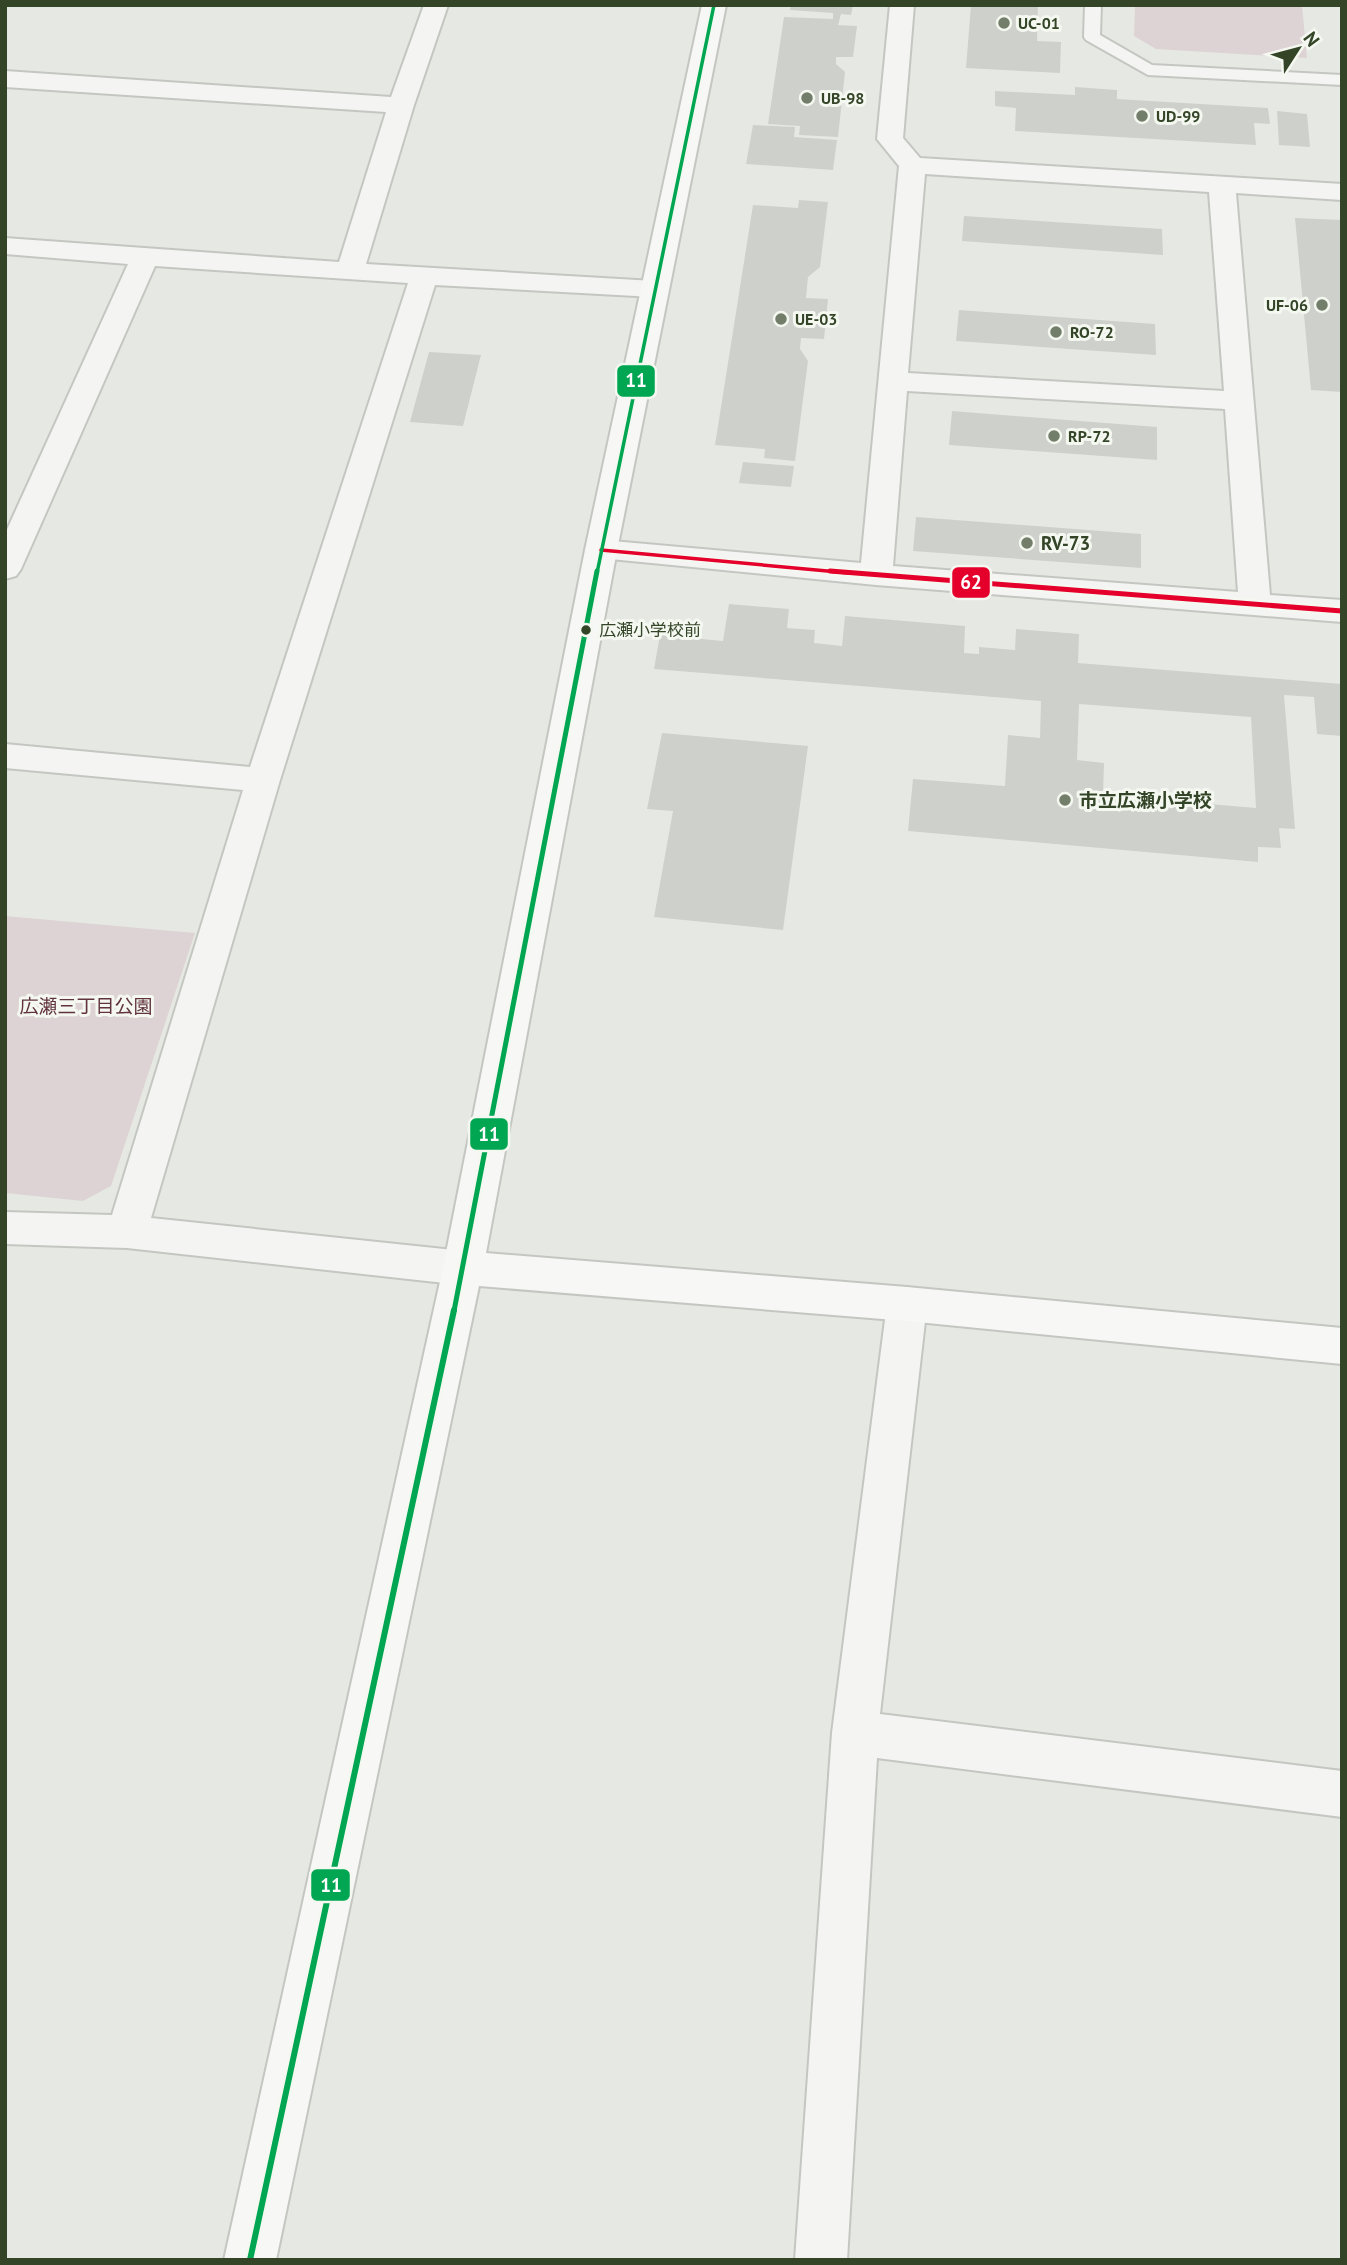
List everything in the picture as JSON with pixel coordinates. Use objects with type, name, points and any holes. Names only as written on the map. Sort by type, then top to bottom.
[{"type":"street","points":[[351,269],[401,105],[436,5]]},
{"type":"street","points":[[250,2260],[463,1268],[601,550],[714,5]]},
{"type":"street","points":[[876,575],[912,165],[890,139],[902,5]]},
{"type":"street","points":[[5,79],[401,105]]},
{"type":"street","points":[[912,165],[1342,191]]},
{"type":"street","points":[[1222,184],[1255,604]]},
{"type":"street","points":[[5,246],[351,269],[424,277],[654,289]]},
{"type":"street","points":[[5,569],[145,257]]},
{"type":"street","points":[[127,1232],[263,780],[424,277]]},
{"type":"street","points":[[893,381],[1239,401]]},
{"type":"street","points":[[601,550],[876,575],[1342,611]]},
{"type":"street","points":[[5,756],[263,780]]},
{"type":"street","points":[[7,1232],[127,1232],[463,1268],[907,1304],[1342,1346]]},
{"type":"street","points":[[821,2260],[855,1733],[907,1304]]},
{"type":"street","points":[[855,1733],[1342,1794]]},
{"type":"lane","points":[[1093,5],[1092,37],[1148,70],[1342,80]]},
{"type":"green space","points":[[1135,5],[1302,5],[1307,58],[1156,49],[1134,36]]},
{"type":"green space","name":"広瀬三丁目公園","points":[[5,916],[195,933],[111,1186],[83,1201],[5,1193]]},
{"type":"building","name":"UB-98","points":[[791,5],[853,5],[851,15],[841,14],[838,25],[857,26],[853,57],[836,57],[836,64],[845,72],[838,137],[799,135],[800,126],[768,124],[784,17],[833,19],[833,13],[790,10]]},
{"type":"building","name":"UC-01","points":[[971,5],[1038,5],[1037,41],[1061,42],[1060,73],[966,68]]},
{"type":"building","name":"UD-99","points":[[1075,87],[1117,90],[1117,99],[1268,108],[1270,124],[1254,123],[1256,145],[1015,131],[1016,108],[995,106],[995,91],[1075,95]]},
{"type":"building","points":[[1277,111],[1307,114],[1310,147],[1279,145]]},
{"type":"building","points":[[753,125],[795,127],[794,137],[837,140],[833,170],[746,164]]},
{"type":"building","name":"UE-03","points":[[799,200],[828,202],[820,267],[808,277],[806,298],[828,299],[824,339],[801,338],[800,349],[808,361],[795,461],[764,458],[765,449],[715,445],[753,205],[798,208]]},
{"type":"building","points":[[964,216],[1162,229],[1163,255],[962,241]]},
{"type":"building","name":"UF-06","points":[[1295,218],[1342,220],[1342,392],[1311,390]]},
{"type":"building","name":"RO-72","points":[[959,310],[1155,324],[1156,355],[956,341]]},
{"type":"building","points":[[429,352],[481,355],[463,426],[410,422]]},
{"type":"building","name":"RP-72","points":[[952,411],[1157,427],[1157,460],[949,445]]},
{"type":"building","points":[[743,462],[794,466],[791,487],[739,483]]},
{"type":"building","name":"RV-73","points":[[916,517],[1141,534],[1141,568],[913,551]]},
{"type":"building","points":[[729,604],[789,609],[787,628],[815,630],[814,643],[842,646],[845,616],[965,626],[964,653],[979,654],[979,647],[1015,650],[1016,629],[1079,634],[1078,663],[1342,684],[1342,736],[1317,734],[1314,697],[1284,695],[1295,829],[1279,828],[1281,848],[1258,847],[1258,862],[908,831],[913,779],[1005,786],[1008,735],[1040,738],[1041,701],[654,669],[660,635],[723,641]],"holes":[[[1079,704],[1251,717],[1256,808],[1103,795],[1104,763],[1077,760]]]},
{"type":"building","points":[[662,733],[808,746],[783,930],[654,917],[673,811],[647,809]]},
{"type":"transit line","name":"11","points":[[250,2260],[463,1268],[601,550],[714,5]]},
{"type":"transit line","name":"62","points":[[601,550],[876,575],[1342,611]]},
{"type":"place","name":"UC-01","points":[[1004,23]]},
{"type":"place","name":"UB-98","points":[[807,98]]},
{"type":"place","name":"UD-99","points":[[1142,116]]},
{"type":"place","name":"UF-06","points":[[1322,305]]},
{"type":"place","name":"UE-03","points":[[781,319]]},
{"type":"place","name":"RO-72","points":[[1056,332]]},
{"type":"place","name":"RP-72","points":[[1054,436]]},
{"type":"place","name":"RV-73","points":[[1027,543]]},
{"type":"place","name":"広瀬小学校前","points":[[586,630]]},
{"type":"place","name":"市立広瀬小学校","points":[[1065,800]]}]
